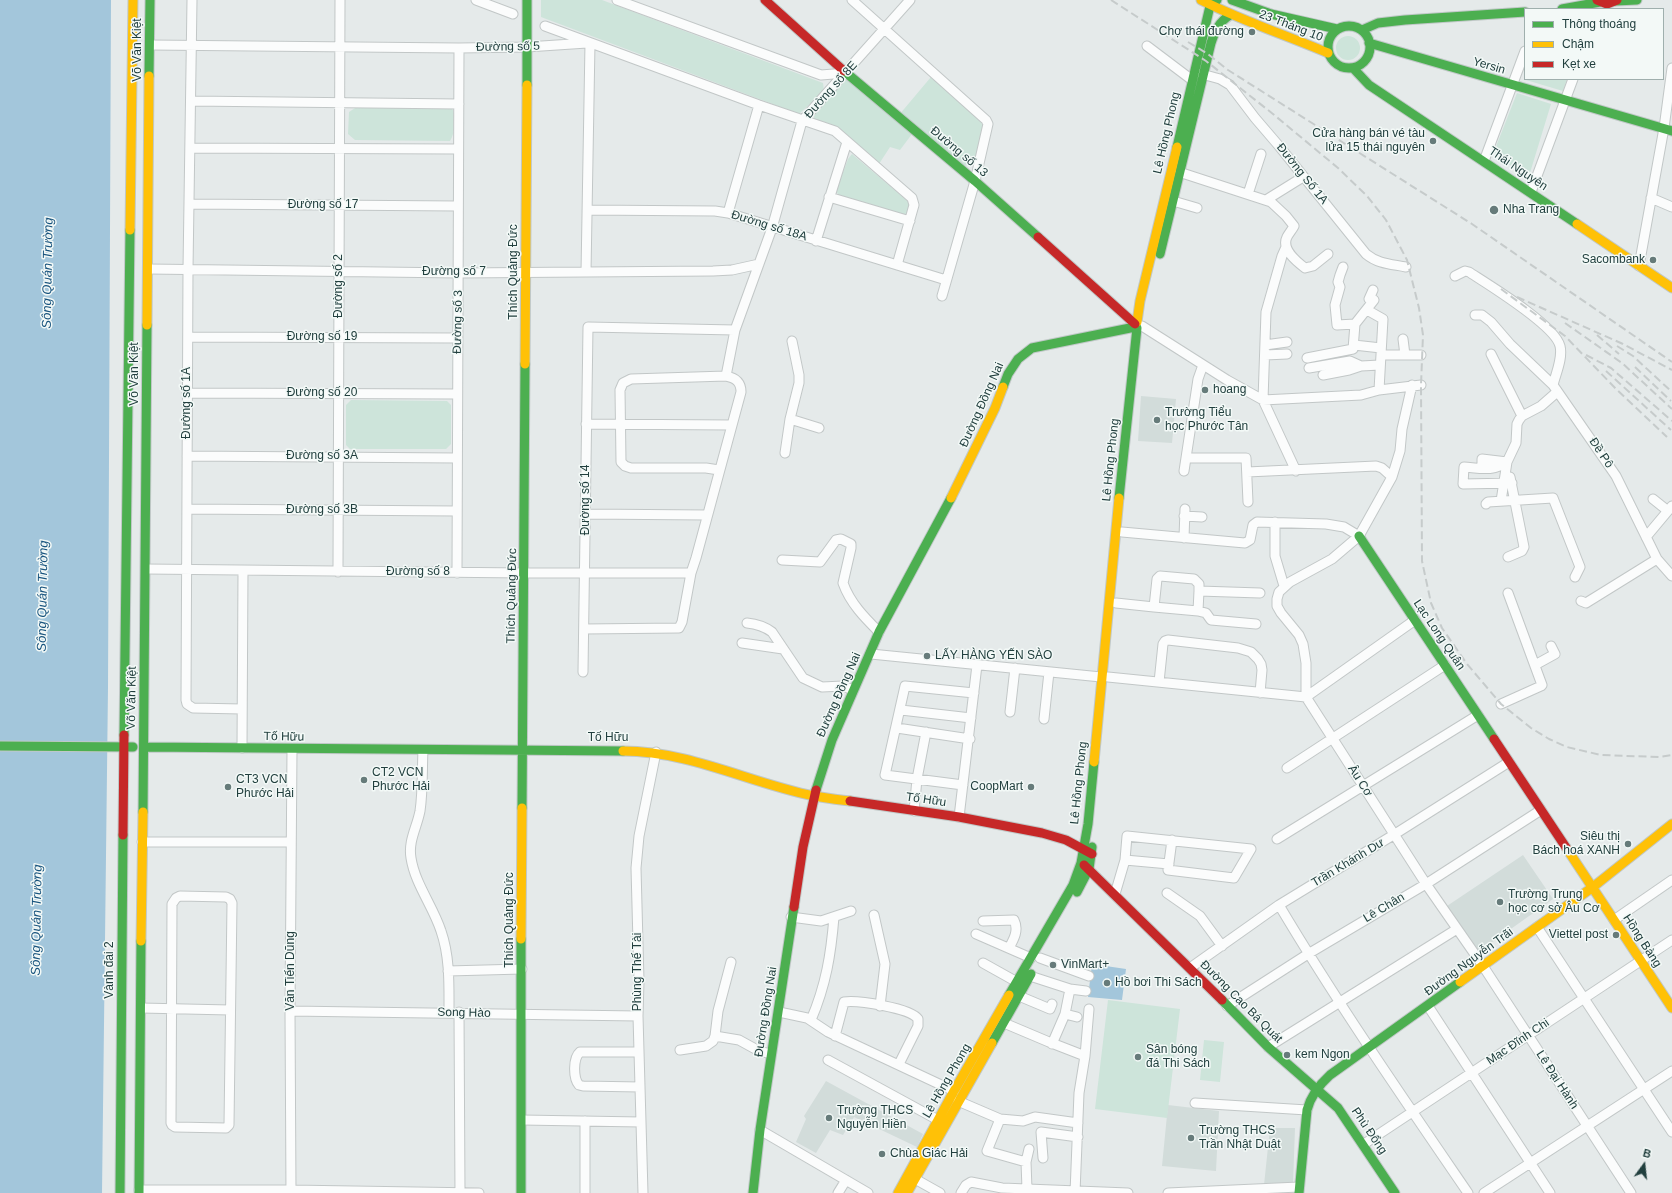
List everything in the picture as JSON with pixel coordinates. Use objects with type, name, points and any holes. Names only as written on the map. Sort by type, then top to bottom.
[{"type":"main road","name":"Võ Văn Kiệt","points":[[125,747],[133,0]]},
{"type":"main road","name":"Võ Văn Kiệt","points":[[144,748],[150,0]]},
{"type":"main road","name":"Thích Quảng Đức","points":[[521,1193],[526,0]]},
{"type":"main road","name":"23 Tháng 10","points":[[1201,0],[1214,3],[1230,16],[1286,35],[1328,53]]},
{"type":"main road","name":"23 Tháng 10","points":[[1232,0],[1297,21],[1337,29]]},
{"type":"main road","points":[[1558,8],[1570,0]]},
{"type":"main road","points":[[1570,8],[1612,4],[1616,1],[1637,0]]},
{"type":"main road","name":"Đường số 13","points":[[768,1],[846,73],[975,181],[1138,326]]},
{"type":"main road","name":"Lê Hồng Phong","points":[[907,1193],[912,1177],[938,1120],[954,1091],[1017,982],[1035,958],[1089,869],[1088,851],[1140,300],[1214,3]]},
{"type":"main road","points":[[1362,30],[1378,23],[1405,20],[1524,12]]},
{"type":"main road","name":"Lê Hồng Phong","points":[[1138,326],[1180,172],[1196,75],[1218,25],[1222,20],[1230,16]]},
{"type":"main road","points":[[1347,26],[1352,26],[1362,30],[1370,43],[1367,57],[1361,64],[1353,68],[1339,66],[1332,61],[1328,53],[1328,41],[1333,32],[1347,26]]},
{"type":"main road","name":"Yersin","points":[[1370,43],[1668,130]]},
{"type":"main road","name":"Thái Nguyên","points":[[1353,68],[1369,85],[1531,192],[1672,288]]},
{"type":"main road","points":[[129,270],[148,270]]},
{"type":"main road","name":"Đường Đồng Nai","points":[[753,1193],[760,1130],[771,1054],[779,1012],[799,863],[814,796],[832,740],[853,690],[871,654],[879,632],[974,454],[1002,392],[1008,373],[1015,360],[1022,352],[1032,348],[1138,326]]},
{"type":"main road","name":"Lê Hồng Phong","points":[[1105,677],[1116,603],[1119,531]]},
{"type":"main road","name":"Lạc Long Quân","points":[[1359,536],[1592,887]]},
{"type":"main road","name":"Tố Hữu","points":[[0,746],[423,750],[643,750],[656,752],[814,796],[959,817],[1042,833],[1066,840],[1088,851]]},
{"type":"main road","name":"Vành đai 2","points":[[120,1191],[125,747]]},
{"type":"main road","points":[[120,1191],[139,1192],[144,748]]},
{"type":"main road","name":"Đường Nguyễn Trãi","points":[[1316,1088],[1330,1075],[1592,887],[1672,824]]},
{"type":"main road","name":"Lê Hồng Phong","points":[[898,1193],[912,1177],[1019,996],[1030,976],[1035,958],[1073,885],[1081,863],[1088,851]]},
{"type":"main road","name":"Đường Cao Bá Quát","points":[[1081,863],[1089,869],[1190,968],[1268,1047],[1316,1088]]},
{"type":"main road","name":"Hồng Bàng","points":[[1592,887],[1671,1004]]},
{"type":"main road","points":[[122,1008],[141,1008]]},
{"type":"main road","points":[[1299,1190],[1306,1110],[1310,1098],[1316,1088]]},
{"type":"main road","name":"Phù Đổng","points":[[1316,1088],[1338,1108],[1364,1144],[1395,1193]]},
{"type":"street","points":[[191,46],[192,0]]},
{"type":"street","name":"Đường số 2","points":[[338,572],[337,393],[339,337],[340,0]]},
{"type":"street","points":[[476,0],[513,14]]},
{"type":"street","points":[[617,0],[632,2],[821,75],[846,73]]},
{"type":"street","points":[[852,0],[986,120],[988,124],[975,181],[942,296]]},
{"type":"street","name":"Đường số 8E","points":[[726,376],[735,330],[772,228],[802,121],[910,0]]},
{"type":"street","points":[[545,26],[590,43],[586,272]]},
{"type":"street","name":"Đường số 5","points":[[150,46],[340,46],[459,48],[527,47],[590,43],[802,121],[835,131],[912,198],[914,201],[910,221]]},
{"type":"street","name":"Đường số 1A","points":[[191,46],[187,393],[188,509],[186,700],[190,707],[197,709],[242,709]]},
{"type":"street","points":[[1147,46],[1196,75]]},
{"type":"street","name":"Đường số 3","points":[[457,572],[459,48]]},
{"type":"street","points":[[1484,161],[1524,54]]},
{"type":"street","points":[[1639,266],[1651,198],[1668,130],[1672,69]]},
{"type":"street","name":"Đường Số 1A","points":[[1196,75],[1220,79],[1230,85],[1366,254],[1382,263],[1406,267]]},
{"type":"street","points":[[1531,192],[1573,80]]},
{"type":"street","points":[[191,102],[459,104]]},
{"type":"street","points":[[728,213],[759,105]]},
{"type":"street","points":[[816,241],[847,142]]},
{"type":"street","points":[[190,148],[458,149]]},
{"type":"street","points":[[1248,194],[1261,154]]},
{"type":"street","points":[[1180,172],[1271,202],[1294,226],[1287,237],[1285,244],[1286,247],[1266,312],[1262,400],[1296,471]]},
{"type":"street","points":[[1266,200],[1303,177]]},
{"type":"street","points":[[829,197],[910,221],[897,265]]},
{"type":"street","points":[[1651,198],[1672,208]]},
{"type":"street","points":[[1172,201],[1197,208]]},
{"type":"street","name":"Đường số 17","points":[[189,204],[458,206]]},
{"type":"street","name":"Đường số 18A","points":[[587,210],[715,211],[728,213],[772,228],[946,280]]},
{"type":"street","points":[[1286,247],[1295,259],[1305,268],[1313,266],[1328,254]]},
{"type":"street","name":"Đường số 7","points":[[148,270],[188,269],[459,273],[526,271],[713,271],[732,270],[759,264]]},
{"type":"street","points":[[1343,267],[1338,282],[1340,287],[1335,305],[1337,325],[1355,324]]},
{"type":"street","points":[[1455,276],[1465,271],[1469,272],[1537,319],[1553,334],[1558,341],[1560,348],[1555,389],[1541,406],[1522,416],[1517,424],[1516,443],[1507,462],[1501,467],[1494,469],[1464,468],[1463,484],[1508,483]]},
{"type":"street","points":[[1308,358],[1353,349],[1355,324],[1374,300],[1369,299],[1372,290]]},
{"type":"street","points":[[1367,310],[1383,319],[1380,390]]},
{"type":"street","name":"Đề Pô","points":[[1474,315],[1478,314],[1487,318],[1510,344],[1555,389],[1596,445],[1616,476],[1657,559],[1672,576]]},
{"type":"street","points":[[1138,326],[1262,400],[1361,395],[1380,390],[1416,385],[1402,429],[1400,451],[1392,477],[1359,536],[1342,552],[1326,563],[1284,586],[1279,592],[1277,606],[1281,614],[1299,635],[1303,644],[1306,663],[1306,697]]},
{"type":"street","name":"Đường số 14","points":[[583,672],[588,327],[735,330]]},
{"type":"street","name":"Đường số 19","points":[[188,337],[457,338]]},
{"type":"street","points":[[1403,339],[1405,355]]},
{"type":"street","points":[[785,453],[790,418],[798,390],[799,375],[792,341]]},
{"type":"street","points":[[1265,345],[1287,342]]},
{"type":"street","points":[[1354,345],[1405,355],[1421,355]]},
{"type":"street","points":[[1265,355],[1287,354]]},
{"type":"street","points":[[1491,354],[1522,416]]},
{"type":"street","points":[[1309,368],[1350,361],[1361,366]]},
{"type":"street","points":[[1184,471],[1199,374],[1204,365]]},
{"type":"street","points":[[1322,375],[1361,366],[1380,365]]},
{"type":"street","points":[[584,628],[679,628],[682,622],[691,572],[741,392],[741,386],[738,381],[726,376],[626,380],[621,386],[620,390],[621,462],[628,468],[706,468],[719,470]]},
{"type":"street","name":"Đường số 20","points":[[187,393],[457,394]]},
{"type":"street","points":[[790,418],[819,428]]},
{"type":"street","points":[[586,424],[732,425]]},
{"type":"street","name":"Đường số 3A","points":[[188,456],[457,458]]},
{"type":"street","points":[[1187,458],[1246,458],[1248,502]]},
{"type":"street","points":[[1507,462],[1508,483],[1516,501],[1524,548],[1522,551],[1508,557]]},
{"type":"street","points":[[1247,472],[1296,471],[1376,466],[1382,468],[1392,477]]},
{"type":"street","points":[[1501,501],[1508,483]]},
{"type":"street","points":[[1486,504],[1488,502],[1553,498],[1580,567],[1575,577]]},
{"type":"street","points":[[1646,537],[1670,509],[1653,499]]},
{"type":"street","name":"Đường số 3B","points":[[188,509],[457,511]]},
{"type":"street","points":[[1184,538],[1185,512],[1202,517]]},
{"type":"street","points":[[586,514],[707,515]]},
{"type":"street","points":[[1119,531],[1245,544],[1250,540],[1254,523],[1275,522],[1344,526],[1359,536]]},
{"type":"street","points":[[1275,522],[1275,556],[1284,586]]},
{"type":"street","points":[[782,560],[818,562],[822,560],[836,540],[841,539],[851,544],[843,583],[845,589],[862,616],[879,632]]},
{"type":"street","points":[[1581,601],[1586,604],[1657,559]]},
{"type":"street","name":"Đường số 8","points":[[146,569],[243,572],[457,572],[585,574],[691,572]]},
{"type":"street","points":[[242,748],[243,572]]},
{"type":"street","points":[[1154,608],[1158,576],[1194,580],[1198,584],[1199,591],[1198,610]]},
{"type":"street","points":[[1199,591],[1260,593]]},
{"type":"street","points":[[1501,704],[1541,686],[1542,682],[1508,593]]},
{"type":"street","points":[[1116,603],[1154,608],[1198,610],[1206,613],[1211,620],[1256,624]]},
{"type":"street","points":[[871,654],[1306,697],[1415,620]]},
{"type":"street","points":[[747,623],[767,628],[772,632],[803,678],[822,687],[843,686],[853,690]]},
{"type":"street","points":[[1159,682],[1163,644],[1168,640],[1238,648],[1251,652],[1261,664],[1260,693]]},
{"type":"street","points":[[742,643],[783,649]]},
{"type":"street","points":[[1535,665],[1554,654],[1551,646]]},
{"type":"street","points":[[959,817],[970,739],[977,665]]},
{"type":"street","points":[[1287,768],[1445,665]]},
{"type":"street","points":[[1010,712],[1015,668]]},
{"type":"street","points":[[1044,718],[1049,672]]},
{"type":"street","points":[[963,785],[885,774],[897,728],[905,686],[974,693]]},
{"type":"street","name":"Âu Cơ","points":[[1306,697],[1426,884],[1483,966]]},
{"type":"street","points":[[901,710],[971,718]]},
{"type":"street","points":[[1277,839],[1363,787],[1478,714]]},
{"type":"street","points":[[897,728],[970,739]]},
{"type":"street","points":[[914,811],[917,779],[926,732]]},
{"type":"street","name":"Văn Tiến Dũng","points":[[291,1191],[290,1011],[292,749]]},
{"type":"street","points":[[423,750],[420,811],[410,848],[411,859],[413,869],[445,942],[448,971],[449,1012]]},
{"type":"street","name":"Phùng Thế Tài","points":[[643,1193],[638,1016],[639,981],[637,852],[656,752]]},
{"type":"street","name":"Trần Khánh Dư","points":[[1190,968],[1279,905],[1509,762]]},
{"type":"street","name":"Lê Chân","points":[[1227,1006],[1308,954],[1426,884],[1541,810]]},
{"type":"street","points":[[1114,894],[1125,860],[1127,836],[1172,840],[1251,849],[1234,878],[1168,870],[1172,840]]},
{"type":"street","points":[[142,842],[291,842]]},
{"type":"street","points":[[1125,860],[1169,864]]},
{"type":"street","points":[[1614,920],[1672,880]]},
{"type":"street","points":[[1168,893],[1200,916],[1222,946]]},
{"type":"street","points":[[180,896],[226,897],[230,899],[232,903],[229,1125],[226,1128],[175,1127],[172,1125],[171,1009],[172,904],[176,898],[180,896]]},
{"type":"street","points":[[1279,905],[1308,954],[1340,1003],[1468,1193]]},
{"type":"street","points":[[791,917],[821,921],[851,911]]},
{"type":"street","points":[[874,915],[885,964],[880,1006]]},
{"type":"street","points":[[811,1020],[825,982],[831,956],[834,917]]},
{"type":"street","points":[[983,921],[1014,920],[1016,924],[1016,933],[1009,948]]},
{"type":"street","points":[[1537,927],[1672,1132]]},
{"type":"street","points":[[1268,1047],[1457,929]]},
{"type":"street","points":[[976,934],[1035,958],[1089,976]]},
{"type":"street","name":"Mạc Đĩnh Chi","points":[[1364,1144],[1672,940]]},
{"type":"street","points":[[680,1050],[706,1046],[713,1041],[718,1011],[731,962]]},
{"type":"street","points":[[983,963],[1017,982]]},
{"type":"street","name":"Lê Đại Hành","points":[[1483,966],[1631,1193]]},
{"type":"street","points":[[448,971],[522,969]]},
{"type":"street","points":[[1030,976],[1070,989],[1086,991]]},
{"type":"street","points":[[1052,1044],[1065,1014],[1070,989]]},
{"type":"street","points":[[1019,996],[1050,1009],[1052,1004]]},
{"type":"street","points":[[835,1036],[844,1002],[850,1001],[880,1006],[913,1014],[918,1019],[917,1030],[899,1064]]},
{"type":"street","points":[[1428,1006],[1550,1193]]},
{"type":"street","points":[[141,1008],[230,1010]]},
{"type":"street","points":[[1075,1192],[1079,1093],[1085,1056],[1089,1009]]},
{"type":"street","name":"Song Hào","points":[[290,1011],[459,1012],[638,1016]]},
{"type":"street","points":[[459,1012],[460,1193]]},
{"type":"street","points":[[779,1012],[800,1016],[811,1020],[835,1036],[899,1064],[954,1091]]},
{"type":"street","points":[[1065,1014],[1076,1017]]},
{"type":"street","points":[[1004,1023],[1052,1044],[1085,1056]]},
{"type":"street","points":[[715,1036],[739,1040],[759,1051],[771,1054]]},
{"type":"street","points":[[639,1052],[580,1052],[576,1057],[575,1079],[579,1085],[582,1086],[640,1087]]},
{"type":"street","points":[[828,1060],[938,1120]]},
{"type":"street","points":[[1484,1193],[1672,1071]]},
{"type":"street","points":[[958,1101],[1000,1119],[1023,1121],[1035,1117],[1078,1123]]},
{"type":"street","points":[[1195,1103],[1306,1110]]},
{"type":"street","points":[[1000,1119],[987,1151],[1026,1162]]},
{"type":"street","points":[[522,1120],[641,1122]]},
{"type":"street","points":[[585,1121],[585,1193]]},
{"type":"street","points":[[760,1130],[868,1193]]},
{"type":"street","points":[[1043,1158],[1041,1132],[1078,1137]]},
{"type":"street","points":[[1027,1189],[1026,1162],[1029,1150]]},
{"type":"street","points":[[912,1177],[940,1193]]},
{"type":"street","points":[[838,1193],[846,1180]]},
{"type":"street","points":[[961,1193],[966,1185],[971,1182],[995,1187],[1075,1192],[1128,1193]]},
{"type":"street","points":[[1168,1193],[1299,1190]]},
{"type":"street","points":[[139,1192],[291,1191],[478,1193]]},
{"type":"shaded area","name":"Trường Tiểu học Phước Tân","points":[[1141,396],[1176,399],[1172,443],[1138,441]]},
{"type":"shaded area","name":"Trường Trung học cơ sở Âu Cơ","points":[[1523,855],[1553,899],[1477,953],[1447,906]]},
{"type":"shaded area","name":"Trường THCS Nguyễn Hiền","points":[[826,1081],[923,1134],[917,1147],[854,1117],[843,1135],[830,1130],[816,1153],[796,1142],[806,1119],[804,1116]]},
{"type":"shaded area","name":"Trường THCS Trần Nhật Duật","points":[[1168,1105],[1219,1111],[1216,1171],[1162,1166]]},
{"type":"shaded area","points":[[1270,1128],[1295,1128],[1293,1184],[1264,1185]]},
{"type":"green space","points":[[541,0],[602,0],[823,83],[824,91],[799,114],[541,17]]},
{"type":"green space","points":[[1348,36],[1357,39],[1360,48],[1357,57],[1348,60],[1339,57],[1336,48],[1339,39]]},
{"type":"green space","points":[[931,77],[980,120],[985,129],[974,166],[960,165],[899,115]]},
{"type":"green space","points":[[848,79],[912,134],[900,150],[890,147],[879,164],[814,121],[814,116],[841,83]]},
{"type":"green space","points":[[1526,80],[1567,80],[1563,91]]},
{"type":"green space","points":[[1517,93],[1551,104],[1529,176],[1501,160],[1495,153],[1497,144]]},
{"type":"green space","points":[[355,108],[450,108],[453,110],[454,117],[453,134],[450,141],[355,140],[348,134],[349,112]]},
{"type":"green space","points":[[852,154],[910,203],[907,214],[903,215],[841,198],[836,191],[848,159]]},
{"type":"green space","points":[[351,400],[447,401],[451,405],[451,444],[446,449],[350,449],[346,445],[346,405]]},
{"type":"green space","name":"Sân bóng đá Thi Sách","points":[[1108,1000],[1180,1009],[1167,1118],[1095,1109]]},
{"type":"green space","points":[[1204,1040],[1224,1042],[1220,1082],[1200,1080]]},
{"type":"water","name":"Sông Quán Trường","points":[[0,0],[111,0],[108,687],[102,1193],[0,1193]]},
{"type":"water","name":"Hồ bơi Thi Sách","points":[[1092,964],[1126,969],[1122,1000],[1088,997]]},
{"type":"railway","points":[[1111,0],[1206,61],[1273,114],[1338,168],[1367,196],[1386,220],[1407,260],[1419,308],[1423,335],[1421,385],[1422,561],[1431,603],[1442,628],[1467,664],[1501,704],[1531,728],[1549,739],[1567,747],[1601,755],[1659,757],[1672,755]]},
{"type":"railway","points":[[1188,42],[1208,54],[1228,70],[1472,224],[1672,362]]},
{"type":"railway","points":[[1501,289],[1565,336],[1616,389],[1667,437]]},
{"type":"railway","points":[[1517,297],[1623,344],[1672,370]]},
{"type":"railway","points":[[1565,323],[1622,363],[1672,409]]},
{"type":"railway","points":[[1597,335],[1619,354]]},
{"type":"railway","points":[[1617,346],[1633,356],[1672,392]]},
{"type":"railway","points":[[1586,355],[1611,368],[1672,421]]},
{"type":"railway","points":[[1635,367],[1671,401]]},
{"type":"railway","points":[[1606,371],[1671,430]]},
{"type":"traffic: fast","points":[[149,76],[150,0]]},
{"type":"traffic: fast","points":[[527,0],[527,85]]},
{"type":"traffic: fast","points":[[1177,147],[1210,6],[1217,0]]},
{"type":"traffic: fast","points":[[1232,0],[1271,14],[1337,29]]},
{"type":"traffic: fast","points":[[1615,1],[1637,0]]},
{"type":"traffic: fast","points":[[1567,8],[1600,2]]},
{"type":"traffic: fast","points":[[1362,30],[1378,23],[1405,20],[1524,12]]},
{"type":"traffic: fast","points":[[1160,254],[1211,43],[1218,27],[1230,15]]},
{"type":"traffic: fast","points":[[1345,26],[1353,26],[1361,29],[1367,35],[1370,47],[1367,59],[1361,65],[1353,68],[1345,68],[1337,65],[1331,59],[1328,51],[1328,43],[1331,35],[1337,29],[1345,26]]},
{"type":"traffic: fast","points":[[1369,43],[1672,131]]},
{"type":"traffic: fast","points":[[1353,68],[1369,85],[1577,224]]},
{"type":"traffic: fast","points":[[844,71],[975,181],[1038,237]]},
{"type":"traffic: fast","points":[[124,735],[130,230]]},
{"type":"traffic: fast","points":[[1119,498],[1137,328],[1135,324]]},
{"type":"traffic: fast","points":[[143,812],[147,325]]},
{"type":"traffic: fast","points":[[1003,387],[1008,374],[1018,359],[1032,348],[1135,327]]},
{"type":"traffic: fast","points":[[522,808],[525,364]]},
{"type":"traffic: fast","points":[[816,790],[832,740],[879,632],[951,498]]},
{"type":"traffic: fast","points":[[1359,536],[1494,739]]},
{"type":"traffic: fast","points":[[0,746],[133,747]]},
{"type":"traffic: fast","points":[[144,747],[623,751]]},
{"type":"traffic: fast","points":[[1009,995],[1073,885],[1081,863],[1088,824],[1094,762]]},
{"type":"traffic: fast","points":[[120,1193],[123,835]]},
{"type":"traffic: fast","points":[[1077,892],[1089,869],[1092,847]]},
{"type":"traffic: fast","points":[[753,1193],[760,1130],[794,907]]},
{"type":"traffic: fast","points":[[521,939],[521,1193]]},
{"type":"traffic: fast","points":[[139,1193],[141,941]]},
{"type":"traffic: fast","points":[[992,1043],[1031,974]]},
{"type":"traffic: fast","points":[[1299,1193],[1307,1110],[1313,1095],[1319,1087],[1330,1075],[1460,982]]},
{"type":"traffic: fast","points":[[1222,1000],[1268,1047],[1338,1108],[1395,1193]]},
{"type":"traffic: slow","points":[[130,230],[133,0]]},
{"type":"traffic: slow","points":[[1201,0],[1248,21],[1328,53]]},
{"type":"traffic: slow","points":[[147,325],[149,76]]},
{"type":"traffic: slow","points":[[525,364],[527,85]]},
{"type":"traffic: slow","points":[[1137,322],[1140,301],[1177,147]]},
{"type":"traffic: slow","points":[[1577,224],[1672,288]]},
{"type":"traffic: slow","points":[[951,498],[995,408],[1003,387]]},
{"type":"traffic: slow","points":[[1094,762],[1119,498]]},
{"type":"traffic: slow","points":[[623,751],[648,752],[672,756],[790,790],[814,796],[850,801]]},
{"type":"traffic: slow","points":[[521,939],[522,808]]},
{"type":"traffic: slow","points":[[141,941],[143,812]]},
{"type":"traffic: slow","points":[[1460,982],[1593,887],[1672,824]]},
{"type":"traffic: slow","points":[[1567,849],[1672,1008]]},
{"type":"traffic: slow","points":[[898,1193],[1009,995]]},
{"type":"traffic: slow","points":[[907,1193],[992,1043]]},
{"type":"traffic: jam","points":[[765,0],[844,71]]},
{"type":"traffic: jam","points":[[1597,0],[1607,4],[1617,0]]},
{"type":"traffic: jam","points":[[1038,237],[1135,324]]},
{"type":"traffic: jam","points":[[123,835],[124,735]]},
{"type":"traffic: jam","points":[[1494,739],[1567,849]]},
{"type":"traffic: jam","points":[[794,907],[803,847],[816,790]]},
{"type":"traffic: jam","points":[[850,801],[959,817],[1042,833],[1066,840],[1092,854]]},
{"type":"traffic: jam","points":[[1084,865],[1222,1000]]},
{"type":"place","name":"Chợ thái đường","points":[[1252,32]]},
{"type":"place","name":"Cửa hàng bán vé tàu lửa 15 thái nguyên","points":[[1433,141]]},
{"type":"place","name":"Nha Trang","points":[[1494,210]]},
{"type":"place","name":"Sacombank","points":[[1653,260]]},
{"type":"place","name":"hoang","points":[[1205,390]]},
{"type":"place","name":"Trường Tiểu học Phước Tân","points":[[1157,420]]},
{"type":"place","name":"LẤY HÀNG YẾN SÀO","points":[[927,656]]},
{"type":"place","name":"CT2 VCN Phước Hải","points":[[364,780]]},
{"type":"place","name":"CT3 VCN Phước Hải","points":[[228,787]]},
{"type":"place","name":"CoopMart","points":[[1031,787]]},
{"type":"place","name":"Siêu thị Bách hoá XANH","points":[[1628,844]]},
{"type":"place","name":"Trường Trung học cơ sở Âu Cơ","points":[[1500,902]]},
{"type":"place","name":"Viettel post","points":[[1616,935]]},
{"type":"place","name":"VinMart+","points":[[1053,965]]},
{"type":"place","name":"Hồ bơi Thi Sách","points":[[1107,983]]},
{"type":"place","name":"kem Ngon","points":[[1287,1055]]},
{"type":"place","name":"Sân bóng đá Thi Sách","points":[[1138,1057]]},
{"type":"place","name":"Trường THCS Nguyễn Hiền","points":[[829,1118]]},
{"type":"place","name":"Trường THCS Trần Nhật Duật","points":[[1191,1138]]},
{"type":"place","name":"Chùa Giác Hải","points":[[882,1154]]}]
